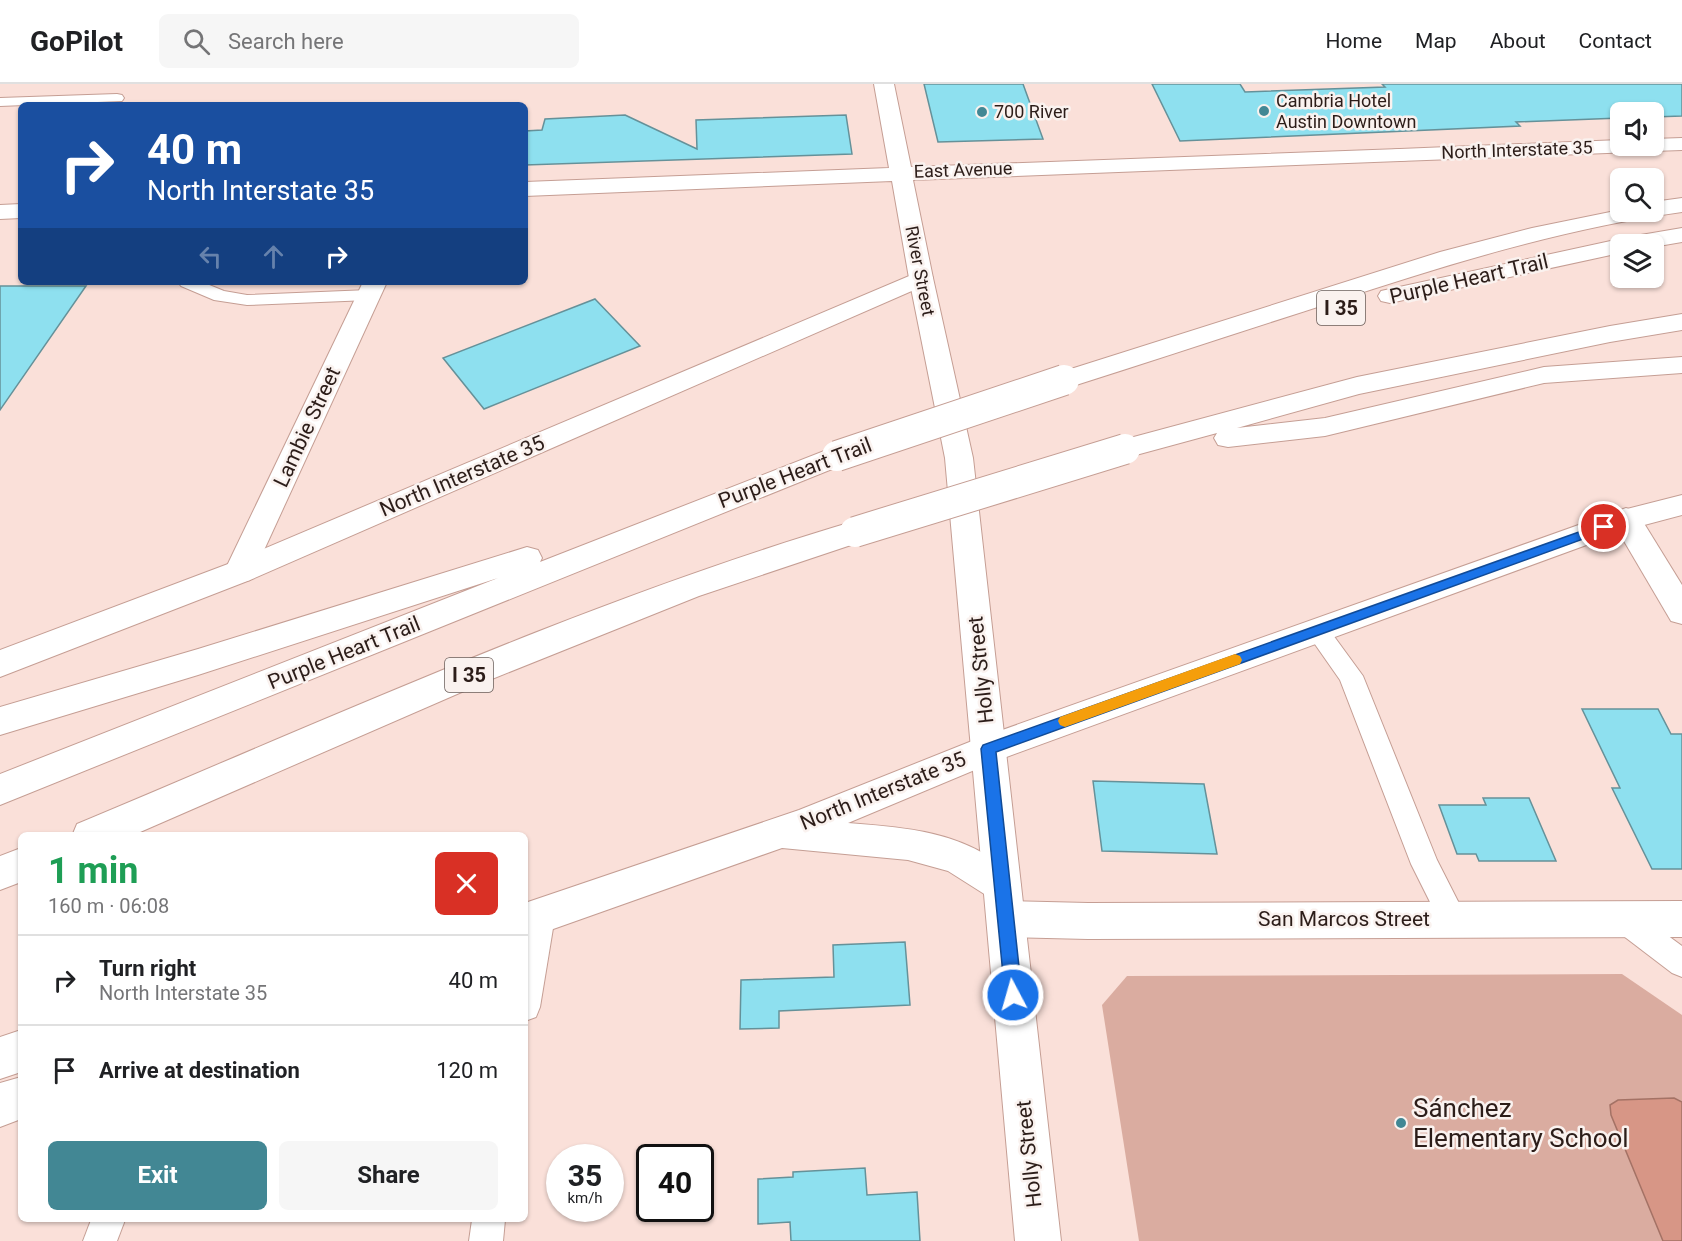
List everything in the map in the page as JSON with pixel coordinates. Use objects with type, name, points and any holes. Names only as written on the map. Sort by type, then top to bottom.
[{"type":"main road","name":"River Street","points":[[884,84],[921,278],[959,458]]},
{"type":"main road","points":[[1664,145],[1682,144]]},
{"type":"main road","name":"North Interstate 35","points":[[1400,154],[1610,147]]},
{"type":"main road","name":"East Avenue","points":[[528,189],[1400,154]]},
{"type":"main road","points":[[1664,207],[1682,205]]},
{"type":"main road","points":[[0,212],[18,211]]},
{"type":"main road","points":[[1064,380],[1448,257],[1532,235],[1610,219]]},
{"type":"main road","points":[[1664,238],[1682,235]]},
{"type":"main road","name":"Purple Heart Trail","points":[[0,790],[837,456],[1064,380],[1432,286],[1610,248]]},
{"type":"main road","name":"North Interstate 35","points":[[0,664],[239,572],[921,278]]},
{"type":"main road","name":"Lambie Street","points":[[239,572],[372,288]]},
{"type":"main road","name":"I 35","points":[[99,832],[475,672],[688,588],[855,532],[1125,449],[1357,386],[1599,336],[1682,322]]},
{"type":"main road","points":[[1125,449],[1325,427],[1544,375],[1682,365]]},
{"type":"main road","name":"Holly Street","points":[[959,458],[1038,1241]]},
{"type":"main road","points":[[0,721],[215,657],[372,606],[733,496]]},
{"type":"main road","name":"North Interstate 35","points":[[533,919],[777,833],[988,749],[1317,630],[1626,519],[1682,505]]},
{"type":"main road","points":[[1626,519],[1682,612]]},
{"type":"main road","points":[[777,833],[908,844],[958,857],[1004,902]]},
{"type":"main road","points":[[0,873],[18,866]]},
{"type":"main road","name":"San Marcos Street","points":[[1004,902],[1100,921],[1682,919]]},
{"type":"main road","points":[[0,1058],[18,1052]]},
{"type":"lane","points":[[0,102],[117,98]]},
{"type":"lane","points":[[194,285],[220,296],[246,300],[372,288]]},
{"type":"lane","points":[[1317,630],[1351,676],[1425,864],[1453,919]]},
{"type":"lane","points":[[528,974],[533,919]]},
{"type":"lane","points":[[1623,919],[1682,963]]},
{"type":"lane","points":[[100,1241],[107,1222]]},
{"type":"lane","points":[[486,1241],[489,1222]]},
{"type":"shaded area","name":"Sánchez Elementary School","points":[[1622,974],[1682,1015],[1682,1241],[1139,1241],[1102,1005],[1127,976]]},
{"type":"shaded area","points":[[1674,1098],[1682,1102],[1682,1241],[1663,1241],[1611,1115],[1610,1105],[1618,1100]]},
{"type":"building","name":"700 River","points":[[924,84],[1023,84],[1043,139],[938,142]]},
{"type":"building","points":[[1152,84],[1240,84],[1245,92],[1385,87],[1382,84],[1682,84],[1682,116],[1664,117],[1664,102],[1610,102],[1610,118],[1516,122],[1520,126],[1180,141]]},
{"type":"building","points":[[625,115],[697,149],[696,120],[846,115],[852,154],[528,165],[528,131],[542,130],[545,119]]},
{"type":"building","points":[[0,286],[86,286],[0,410]]},
{"type":"building","points":[[595,299],[640,346],[484,409],[443,358]]},
{"type":"building","points":[[1582,709],[1658,709],[1671,734],[1682,734],[1682,869],[1652,869],[1612,788],[1620,788]]},
{"type":"building","points":[[1093,781],[1204,784],[1217,854],[1102,851]]},
{"type":"building","points":[[1483,798],[1529,798],[1556,861],[1479,861],[1476,854],[1457,854],[1439,805],[1486,805]]},
{"type":"building","points":[[905,942],[910,1005],[779,1011],[779,1028],[740,1029],[741,980],[834,977],[833,945]]},
{"type":"building","points":[[865,1168],[867,1195],[917,1192],[920,1241],[791,1241],[790,1222],[758,1224],[758,1179],[793,1177],[793,1172]]},
{"type":"slow traffic","points":[[1065,721],[1235,660]]},
{"type":"place","name":"Cambria Hotel Austin Downtown","points":[[1264,111]]},
{"type":"place","name":"700 River","points":[[982,112]]},
{"type":"place","name":"Sánchez Elementary School","points":[[1401,1123]]},
{"type":"route","points":[[1013,995],[988,749],[1604,527]]}]
